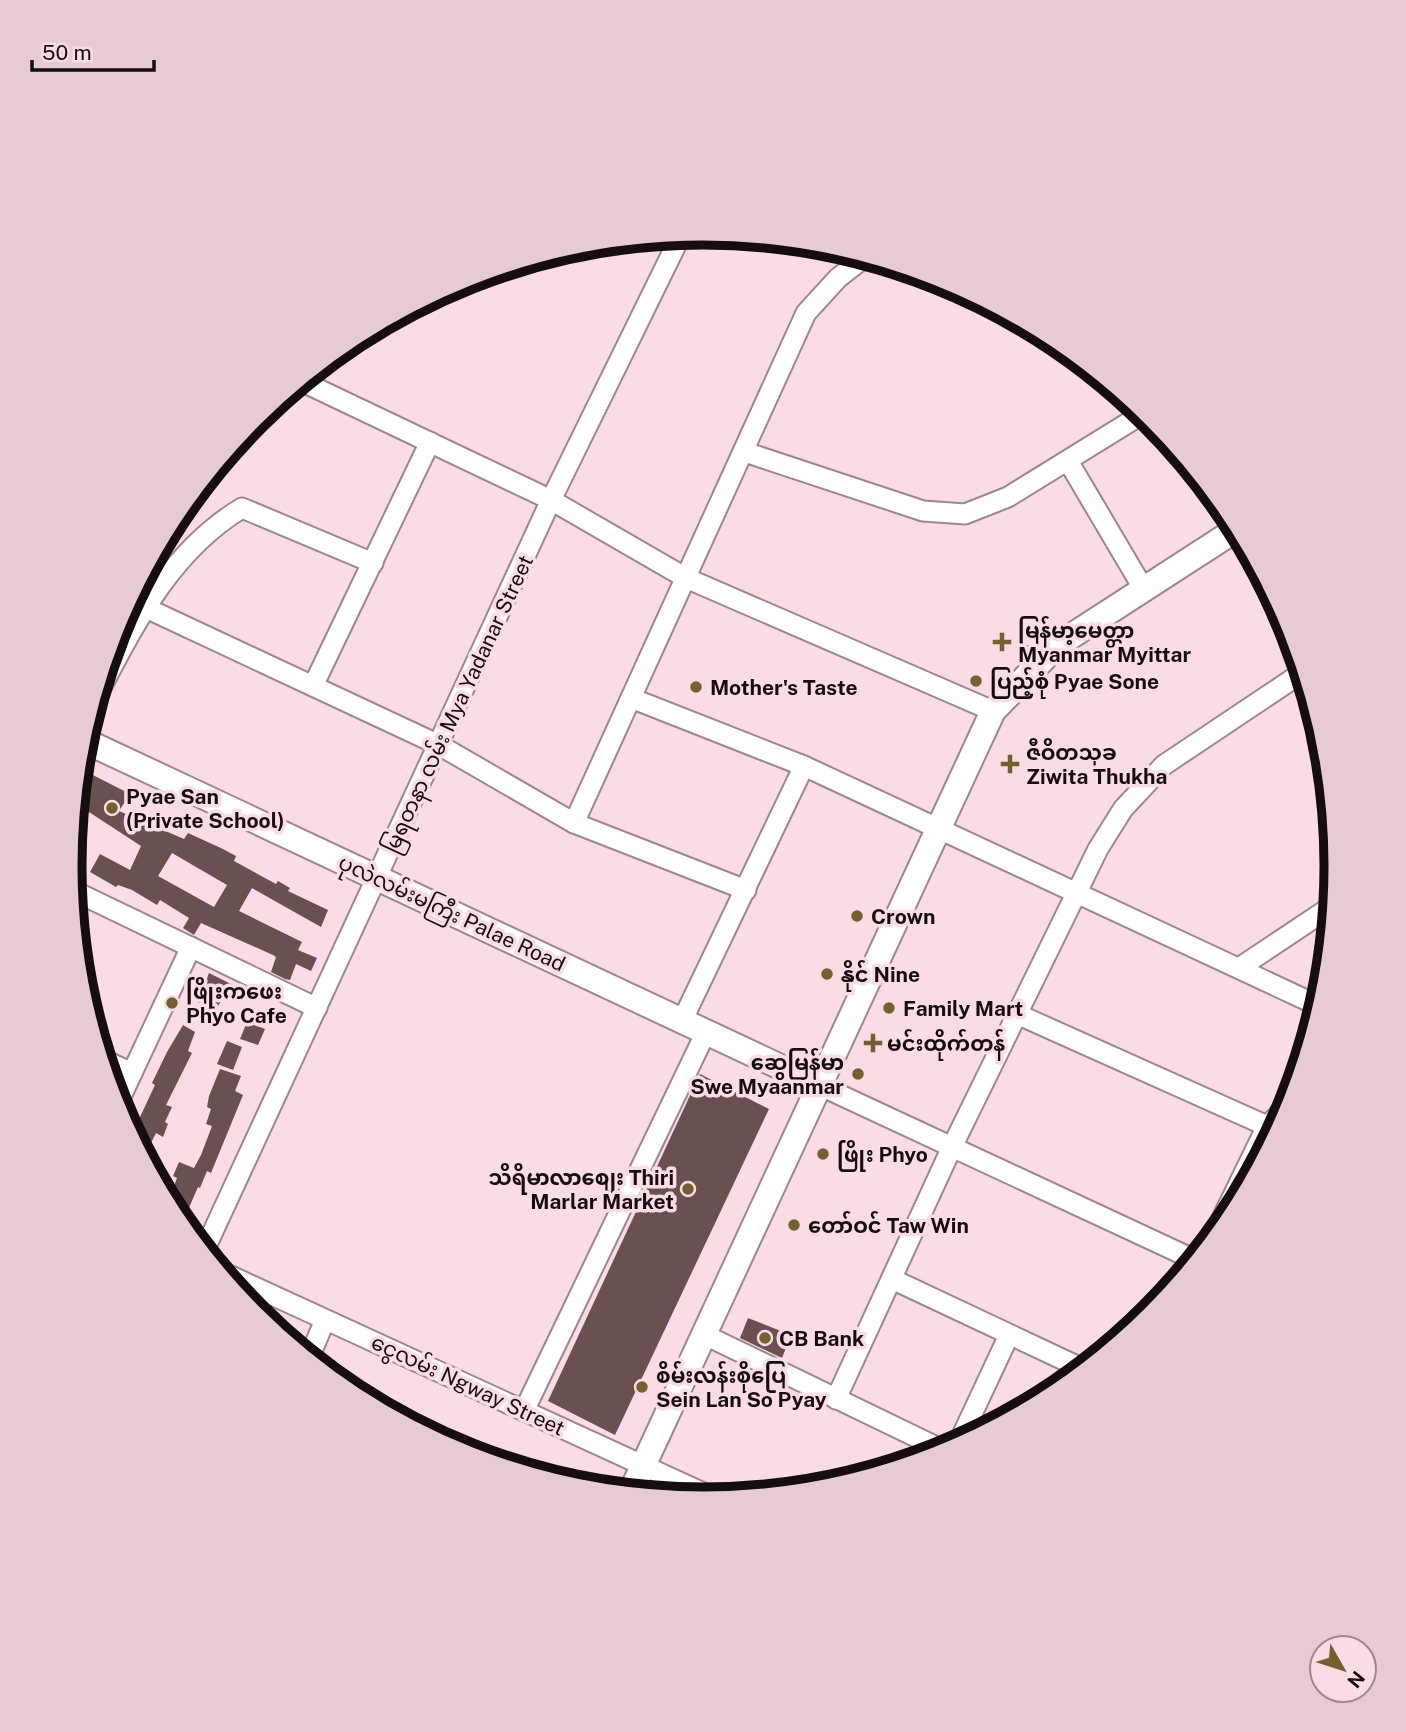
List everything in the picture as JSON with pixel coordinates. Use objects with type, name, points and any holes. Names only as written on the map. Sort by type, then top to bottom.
[{"type":"street","name":"မြရတနာ လမ်း Mya Yadanar Street","points":[[209,1241],[551,500],[675,246]]},
{"type":"street","points":[[574,823],[806,313],[838,278],[856,264]]},
{"type":"street","points":[[311,386],[551,500],[687,578],[993,711]]},
{"type":"street","points":[[745,452],[923,511],[965,514],[1007,497],[1134,419]]},
{"type":"street","points":[[313,686],[430,442]]},
{"type":"street","points":[[1068,461],[1143,588]]},
{"type":"street","points":[[120,652],[145,607],[183,556],[217,523],[242,508],[373,563]]},
{"type":"street","points":[[636,1482],[993,711],[1056,646],[1228,535]]},
{"type":"street","points":[[145,607],[439,745],[574,823],[746,890]]},
{"type":"street","points":[[836,1399],[952,1147],[1077,891],[1122,809],[1164,765],[1295,678]]},
{"type":"street","points":[[631,698],[804,766],[1309,1001]]},
{"type":"street","name":"ပုလဲလမ်းမကြီး Palae Road","points":[[94,745],[821,1086]]},
{"type":"street","points":[[682,1021],[804,766]]},
{"type":"street","points":[[83,895],[317,1008]]},
{"type":"street","points":[[1239,968],[1321,912]]},
{"type":"street","points":[[124,1089],[191,947]]},
{"type":"street","points":[[1017,1014],[1267,1126]]},
{"type":"street","points":[[524,1411],[706,1032]]},
{"type":"street","points":[[115,1065],[132,1073]]},
{"type":"street","points":[[821,1086],[1186,1256]]},
{"type":"street","points":[[891,1279],[1073,1364]]},
{"type":"street","name":"ငွေလမ်း Ngway Street","points":[[242,1281],[690,1486]]},
{"type":"street","points":[[313,1348],[325,1320]]},
{"type":"street","points":[[705,1335],[929,1444]]},
{"type":"street","points":[[965,1429],[1009,1335]]},
{"type":"building","points":[[90,773],[130,794],[119,811],[184,839],[188,833],[223,849],[236,856],[234,861],[276,884],[278,881],[290,888],[288,891],[328,910],[321,927],[252,888],[239,911],[302,942],[298,950],[317,958],[311,971],[296,964],[290,980],[285,979],[271,972],[276,957],[273,955],[201,923],[194,935],[183,928],[189,918],[160,900],[157,905],[132,890],[118,885],[116,887],[90,872],[100,854],[130,870],[141,846],[89,812],[84,820]],"holes":[[[172,853],[227,885],[214,907],[158,876]]]},
{"type":"building","points":[[209,973],[231,984],[214,1013],[197,1006]]},
{"type":"building","points":[[247,1022],[265,1029],[258,1045],[240,1039]]},
{"type":"building","points":[[183,1025],[195,1032],[188,1051],[192,1053],[166,1105],[172,1107],[165,1122],[168,1124],[163,1137],[156,1133],[149,1147],[138,1122],[167,1052]]},
{"type":"building","points":[[227,1041],[242,1047],[233,1070],[217,1064]]},
{"type":"building","points":[[220,1069],[241,1076],[235,1091],[243,1095],[211,1173],[207,1171],[187,1212],[173,1189],[177,1178],[173,1176],[179,1162],[194,1168],[201,1155],[212,1126],[206,1124],[211,1109],[207,1107]]},
{"type":"building","name":"သိရိမာလာစျေး Thiri Marlar Market","points":[[700,1074],[769,1109],[615,1435],[548,1401]]},
{"type":"building","name":"CB Bank","points":[[748,1318],[791,1335],[782,1358],[740,1338]]},
{"type":"place","name":"မြန်မာ့မေတ္တာ Myanmar Myittar","points":[[1002,642]]},
{"type":"place","name":"ပြည့်စုံ Pyae Sone","points":[[976,681]]},
{"type":"place","name":"Mother's Taste","points":[[696,687]]},
{"type":"place","name":"ဇီဝိတသုခ Ziwita Thukha","points":[[1010,764]]},
{"type":"place","name":"Pyae San (Private School)","points":[[112,808]]},
{"type":"place","name":"Crown","points":[[857,916]]},
{"type":"place","name":"နိုင် Nine","points":[[827,974]]},
{"type":"place","name":"ဖြိုးကဖေး Phyo Cafe","points":[[172,1003]]},
{"type":"place","name":"Family Mart","points":[[889,1008]]},
{"type":"place","name":"မင်းထိုက်တန်","points":[[873,1043]]},
{"type":"place","name":"ဆွေမြန်မာ Swe Myaanmar","points":[[858,1074]]},
{"type":"place","name":"ဖြိုး Phyo","points":[[823,1154]]},
{"type":"place","name":"သိရိမာလာစျေး Thiri Marlar Market","points":[[688,1189]]},
{"type":"place","name":"တော်ဝင် Taw Win","points":[[794,1225]]},
{"type":"place","name":"CB Bank","points":[[765,1338]]},
{"type":"place","name":"စိမ်းလန်းစိုပြေ Sein Lan So Pyay","points":[[642,1387]]}]
